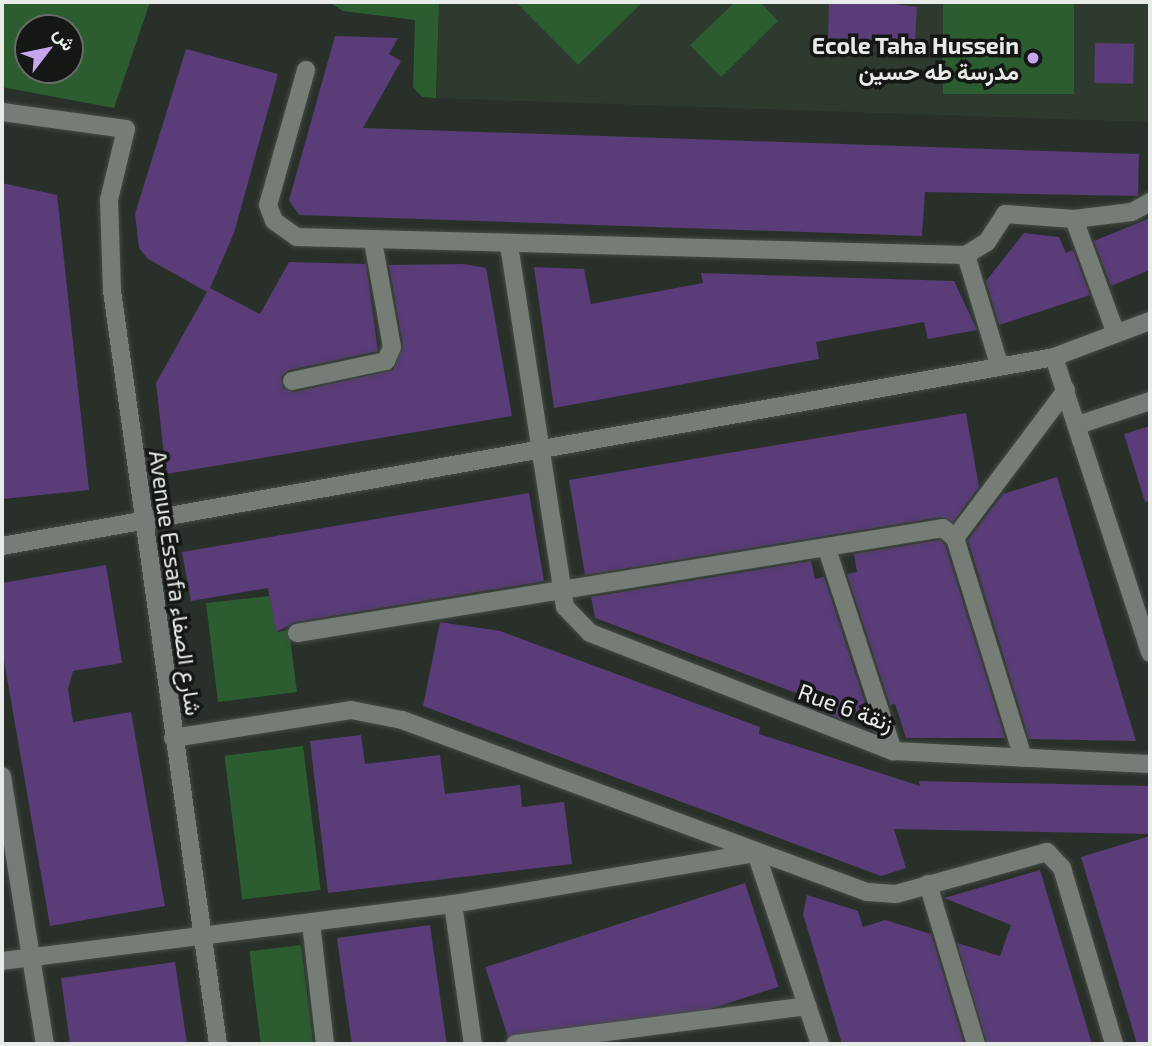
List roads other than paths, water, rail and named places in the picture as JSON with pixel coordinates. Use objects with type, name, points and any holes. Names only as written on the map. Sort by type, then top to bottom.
[{"type":"street","points":[[306,70],[270,183],[274,221],[297,237],[509,245],[966,255],[987,242],[1005,214],[1074,219],[1132,212],[1150,202]]},
{"type":"street","name":"Avenue Essafa شارع الصفاء","points":[[2,112],[126,129],[109,200],[112,291],[218,1044]]},
{"type":"street","points":[[1074,219],[1116,334]]},
{"type":"street","points":[[292,381],[386,361],[392,347],[373,241]]},
{"type":"street","name":"Rue 6 زنقة","points":[[509,245],[563,592],[577,623],[620,649],[893,751],[1150,764]]},
{"type":"street","points":[[966,255],[999,363]]},
{"type":"street","points":[[2,546],[142,518],[541,450],[999,363],[1054,357],[1150,321]]},
{"type":"street","points":[[1054,357],[1150,653]]},
{"type":"street","points":[[955,538],[1066,390]]},
{"type":"street","points":[[1078,425],[1150,401]]},
{"type":"street","points":[[297,633],[827,549],[923,528],[943,528],[955,538],[1023,758]]},
{"type":"street","points":[[827,549],[893,751]]},
{"type":"street","points":[[173,738],[351,710],[402,720],[867,892],[896,894],[1036,851],[1056,858],[1114,1044]]},
{"type":"street","points":[[2,776],[45,1044]]},
{"type":"street","points":[[2,961],[453,904],[756,853]]},
{"type":"street","points":[[756,853],[820,1044]]},
{"type":"street","points":[[928,884],[976,1044]]},
{"type":"street","points":[[453,904],[473,1044]]},
{"type":"street","points":[[311,923],[325,1044]]},
{"type":"street","points":[[516,1044],[808,1006]]},
{"type":"place","name":"Ecole Taha Hussein مدرسة طه حسين","points":[[1033,58]]}]
